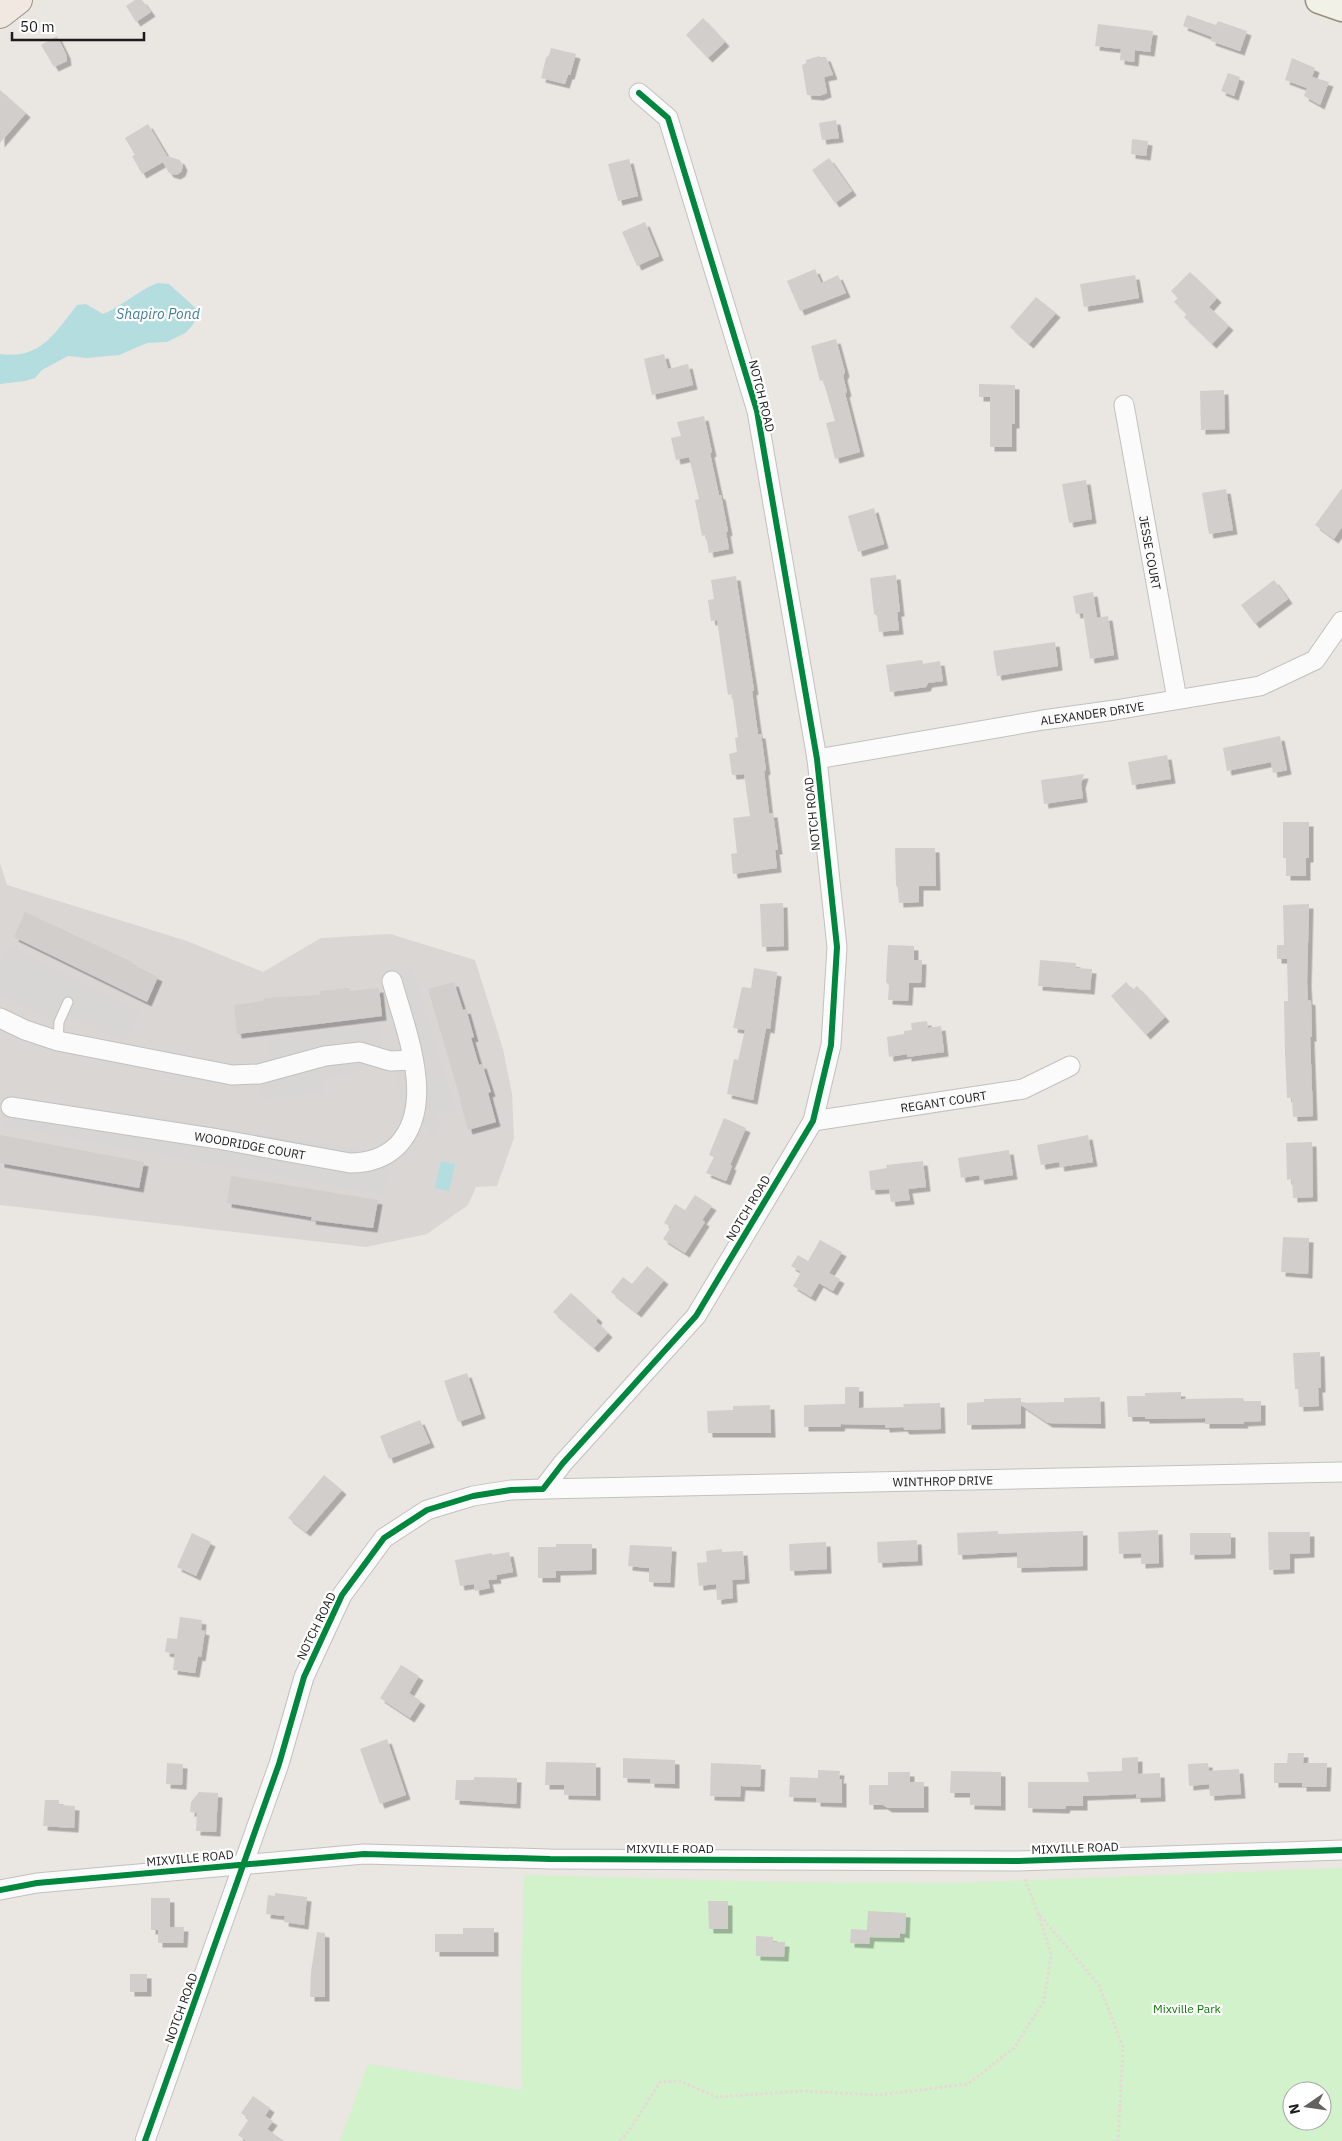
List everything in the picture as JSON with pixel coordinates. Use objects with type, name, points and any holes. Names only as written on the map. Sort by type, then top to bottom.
[{"type":"main road","points":[[0,14],[18,0]]},
{"type":"main road","points":[[1319,0],[1342,8]]},
{"type":"street","name":"NOTCH ROAD","points":[[145,2141],[244,1865],[278,1764],[304,1677],[342,1595],[384,1538],[427,1510],[473,1496],[511,1490],[543,1489],[563,1463],[696,1316],[813,1121],[831,1045],[837,947],[818,760],[757,411],[668,118],[639,93]]},
{"type":"street","name":"JESSE COURT","points":[[1124,405],[1176,700]]},
{"type":"street","name":"ALEXANDER DRIVE","points":[[818,760],[1042,720],[1260,686],[1315,660],[1342,621]]},
{"type":"street","name":"WOODRIDGE COURT","points":[[11,1107],[218,1139],[350,1162],[362,1163],[378,1158],[394,1149],[404,1139],[416,1108],[417,1090],[413,1060],[392,981]]},
{"type":"street","points":[[0,1018],[25,1030],[58,1041],[232,1075],[258,1074],[325,1056],[360,1052],[390,1062],[413,1060]]},
{"type":"street","name":"REGANT COURT","points":[[813,1121],[1024,1089],[1070,1066]]},
{"type":"street","name":"WINTHROP DRIVE","points":[[543,1489],[1342,1472]]},
{"type":"street","name":"MIXVILLE ROAD","points":[[0,1890],[38,1883],[364,1854],[560,1859],[1018,1861],[1342,1850]]},
{"type":"lane","points":[[58,1041],[59,1022],[68,1002]]},
{"type":"path","points":[[620,2141],[631,2128],[660,2082],[679,2081],[716,2097],[801,2091],[879,2095],[968,2084],[1014,2048],[1044,2001],[1051,1954],[1018,1861]]},
{"type":"path","points":[[1038,1913],[1099,1985],[1123,2046],[1118,2141]]},
{"type":"shaded area","points":[[0,863],[7,885],[187,941],[263,972],[321,938],[390,934],[475,960],[503,1049],[512,1094],[514,1138],[497,1186],[476,1187],[468,1205],[427,1234],[366,1247],[0,1205]]},
{"type":"shaded area","points":[[10,946],[139,1012],[125,1040],[107,1034],[78,1018],[49,1019],[0,994],[0,966]]},
{"type":"shaded area","points":[[412,970],[456,1109],[437,1115],[436,1118],[442,1126],[434,1136],[420,1123],[400,1117],[402,1105],[398,1082],[399,1041],[381,979]]},
{"type":"shaded area","points":[[380,1024],[383,1047],[356,1073],[322,1077],[324,1092],[261,1099],[259,1084],[270,1057],[269,1039]]},
{"type":"shaded area","points":[[9,1095],[369,1151],[389,1164],[384,1195],[3,1125]]},
{"type":"green space","name":"Mixville Park","points":[[1342,1868],[1342,2141],[340,2141],[368,2064],[522,2090],[521,1996],[524,1875],[780,1882],[956,1883]]},
{"type":"water","name":"Shapiro Pond","points":[[158,283],[169,284],[200,312],[192,326],[185,333],[167,342],[147,343],[119,355],[87,358],[68,356],[42,370],[35,378],[0,384],[0,354],[14,355],[36,349],[54,334],[77,305],[86,304],[103,314]]},
{"type":"water","points":[[441,1161],[455,1164],[449,1191],[435,1188]]},
{"type":"building","points":[[135,0],[142,0],[151,12],[136,22],[126,6]]},
{"type":"building","points":[[1187,15],[1216,25],[1218,21],[1247,31],[1240,51],[1211,41],[1212,37],[1183,26]]},
{"type":"building","points":[[703,18],[725,42],[708,58],[686,35]]},
{"type":"building","points":[[1098,24],[1153,31],[1150,52],[1135,50],[1134,62],[1120,60],[1121,49],[1095,46]]},
{"type":"building","points":[[57,36],[66,54],[67,61],[54,67],[41,45]]},
{"type":"building","points":[[551,48],[576,54],[570,75],[568,75],[565,84],[541,78],[546,58]]},
{"type":"building","points":[[819,56],[826,57],[833,75],[824,77],[827,93],[819,96],[807,95],[802,65],[806,63],[806,60]]},
{"type":"building","points":[[1292,58],[1315,68],[1312,77],[1329,82],[1320,105],[1304,96],[1307,88],[1285,80]]},
{"type":"building","points":[[1228,73],[1240,77],[1234,96],[1221,91]]},
{"type":"building","points":[[0,90],[26,113],[0,143]]},
{"type":"building","points":[[836,120],[839,138],[822,140],[819,123]]},
{"type":"building","points":[[148,124],[167,156],[180,160],[183,166],[181,172],[176,175],[169,173],[163,162],[142,174],[132,156],[135,155],[125,138]]},
{"type":"building","points":[[1132,139],[1148,141],[1146,156],[1131,154]]},
{"type":"building","points":[[829,158],[852,191],[835,203],[812,170]]},
{"type":"building","points":[[629,159],[638,196],[618,201],[608,164]]},
{"type":"building","points":[[645,222],[659,256],[637,266],[622,232]]},
{"type":"building","points":[[815,269],[821,283],[838,275],[846,293],[800,311],[787,281]]},
{"type":"building","points":[[1190,272],[1217,298],[1209,307],[1229,326],[1212,344],[1184,317],[1187,314],[1174,302],[1178,298],[1171,291]]},
{"type":"building","points":[[1135,275],[1139,298],[1084,307],[1080,284]]},
{"type":"building","points":[[1036,297],[1056,313],[1029,344],[1010,327]]},
{"type":"building","points":[[836,339],[845,372],[843,376],[847,392],[845,393],[860,452],[835,459],[826,423],[835,421],[823,380],[820,381],[811,346]]},
{"type":"building","points":[[664,354],[668,369],[688,364],[693,385],[652,395],[644,359]]},
{"type":"building","points":[[979,384],[1015,385],[1015,424],[1012,424],[1012,447],[990,447],[990,397],[979,397]]},
{"type":"building","points":[[1224,390],[1225,429],[1201,430],[1200,391]]},
{"type":"building","points":[[704,416],[712,452],[710,453],[728,531],[726,532],[729,549],[709,553],[706,535],[702,536],[695,500],[699,499],[689,457],[676,460],[671,438],[681,436],[677,422]]},
{"type":"building","points":[[1086,480],[1092,519],[1069,523],[1062,484]]},
{"type":"building","points":[[1342,488],[1342,527],[1334,539],[1315,525]]},
{"type":"building","points":[[1226,489],[1233,530],[1209,534],[1202,493]]},
{"type":"building","points":[[874,508],[884,544],[858,552],[848,516]]},
{"type":"building","points":[[896,575],[900,612],[897,612],[899,630],[879,632],[877,616],[874,614],[870,578]]},
{"type":"building","points":[[736,576],[754,690],[752,691],[758,734],[761,734],[769,813],[773,813],[778,850],[775,850],[777,868],[733,874],[731,854],[737,853],[733,818],[750,816],[744,774],[732,775],[729,754],[737,752],[735,738],[738,737],[732,694],[728,695],[717,620],[711,621],[708,600],[714,599],[711,580]]},
{"type":"building","points":[[1274,580],[1288,599],[1255,624],[1241,605]]},
{"type":"building","points":[[1093,592],[1097,618],[1108,616],[1114,655],[1090,659],[1083,613],[1076,614],[1073,596]]},
{"type":"building","points":[[1055,642],[1058,666],[997,676],[993,651]]},
{"type":"building","points":[[922,660],[923,664],[940,661],[943,681],[928,683],[926,687],[890,692],[886,665]]},
{"type":"building","points":[[1280,736],[1287,770],[1273,773],[1271,762],[1227,771],[1223,748]]},
{"type":"building","points":[[1167,755],[1171,779],[1132,785],[1128,762]]},
{"type":"building","points":[[1084,774],[1081,784],[1083,798],[1044,804],[1041,780]]},
{"type":"building","points":[[1283,822],[1309,822],[1309,858],[1306,858],[1306,876],[1286,876],[1286,858],[1283,858]]},
{"type":"building","points":[[895,848],[935,848],[936,886],[919,886],[919,902],[899,903],[896,885]]},
{"type":"building","points":[[783,903],[784,946],[762,947],[760,904]]},
{"type":"building","points":[[1309,904],[1307,982],[1308,1000],[1311,1001],[1312,1037],[1310,1037],[1313,1116],[1293,1117],[1292,1098],[1287,1098],[1285,1053],[1284,1001],[1288,1001],[1287,959],[1277,959],[1277,945],[1284,945],[1283,905]]},
{"type":"building","points":[[25,912],[132,962],[131,964],[158,977],[147,1002],[14,937]]},
{"type":"building","points":[[888,945],[914,946],[914,960],[922,960],[921,983],[909,983],[908,1001],[888,1000],[889,985],[886,982]]},
{"type":"building","points":[[1040,960],[1076,963],[1076,968],[1092,969],[1090,990],[1038,986]]},
{"type":"building","points":[[754,968],[777,972],[770,1029],[766,1028],[753,1100],[727,1094],[734,1059],[738,1060],[745,1030],[733,1028],[742,987],[751,988]]},
{"type":"building","points":[[454,982],[463,1010],[466,1009],[474,1037],[471,1038],[479,1065],[482,1064],[491,1092],[488,1093],[496,1122],[468,1130],[428,989]]},
{"type":"building","points":[[1126,982],[1133,990],[1137,986],[1165,1017],[1146,1035],[1111,996]]},
{"type":"building","points":[[349,988],[350,991],[379,988],[382,1016],[237,1034],[234,1005],[263,1001],[264,998],[320,995],[320,991]]},
{"type":"building","points":[[927,1021],[928,1028],[941,1026],[944,1052],[907,1057],[907,1054],[889,1057],[887,1037],[904,1034],[904,1031],[912,1030],[911,1023]]},
{"type":"building","points":[[724,1118],[746,1128],[730,1165],[732,1166],[726,1181],[706,1173],[714,1157],[709,1155]]},
{"type":"building","points":[[0,1135],[144,1162],[139,1188],[0,1163]]},
{"type":"building","points":[[1088,1135],[1093,1162],[1060,1167],[1059,1162],[1041,1165],[1037,1145]]},
{"type":"building","points":[[1312,1142],[1313,1197],[1293,1198],[1292,1179],[1287,1180],[1286,1143]]},
{"type":"building","points":[[1009,1150],[1013,1175],[980,1180],[979,1175],[961,1178],[958,1158]]},
{"type":"building","points":[[923,1161],[926,1187],[908,1189],[910,1200],[891,1202],[889,1189],[871,1190],[869,1171],[887,1168],[886,1165]]},
{"type":"building","points":[[231,1176],[378,1200],[373,1228],[311,1220],[312,1217],[227,1203]]},
{"type":"building","points":[[695,1195],[712,1206],[702,1220],[705,1222],[685,1253],[663,1239],[671,1227],[664,1223],[675,1204],[685,1210]]},
{"type":"building","points":[[1283,1237],[1309,1238],[1308,1274],[1281,1272]]},
{"type":"building","points":[[820,1240],[842,1252],[829,1273],[840,1279],[833,1291],[819,1283],[811,1297],[793,1286],[801,1272],[791,1266],[798,1255],[808,1261]]},
{"type":"building","points":[[647,1266],[664,1280],[637,1313],[611,1292],[623,1277],[632,1284]]},
{"type":"building","points":[[571,1293],[598,1318],[596,1321],[608,1333],[594,1348],[553,1312]]},
{"type":"building","points":[[1320,1352],[1321,1388],[1318,1388],[1319,1406],[1299,1407],[1298,1389],[1295,1389],[1293,1353]]},
{"type":"building","points":[[467,1373],[481,1414],[458,1422],[444,1381]]},
{"type":"building","points":[[845,1387],[859,1387],[859,1408],[904,1407],[903,1404],[940,1403],[941,1429],[905,1430],[903,1427],[885,1428],[885,1425],[841,1424],[840,1427],[804,1427],[804,1405],[845,1404]]},
{"type":"building","points":[[1181,1392],[1181,1399],[1243,1398],[1244,1401],[1261,1401],[1261,1421],[1243,1422],[1244,1424],[1205,1424],[1205,1418],[1145,1419],[1145,1417],[1128,1417],[1127,1396],[1145,1396],[1145,1393]]},
{"type":"building","points":[[1100,1397],[1101,1424],[1048,1423],[1021,1405],[1021,1424],[967,1425],[967,1403],[984,1402],[984,1399],[1021,1398],[1021,1403],[1064,1402],[1064,1398]]},
{"type":"building","points":[[770,1405],[771,1433],[708,1433],[707,1411],[733,1410],[733,1406]]},
{"type":"building","points":[[420,1420],[430,1443],[389,1459],[380,1436]]},
{"type":"building","points":[[324,1475],[342,1490],[306,1532],[288,1518]]},
{"type":"building","points":[[1158,1530],[1159,1563],[1141,1564],[1141,1553],[1119,1554],[1118,1532]]},
{"type":"building","points":[[998,1531],[998,1534],[1083,1531],[1083,1566],[1017,1568],[1017,1552],[958,1555],[957,1533]]},
{"type":"building","points":[[1268,1532],[1310,1532],[1310,1553],[1290,1554],[1290,1569],[1269,1570]]},
{"type":"building","points":[[192,1533],[211,1542],[196,1576],[177,1567]]},
{"type":"building","points":[[1190,1533],[1231,1533],[1231,1554],[1190,1555]]},
{"type":"building","points":[[917,1540],[918,1561],[878,1563],[877,1542]]},
{"type":"building","points":[[826,1542],[827,1569],[790,1571],[789,1544]]},
{"type":"building","points":[[556,1544],[592,1544],[592,1570],[556,1571],[556,1578],[538,1578],[538,1547],[556,1547]]},
{"type":"building","points":[[630,1545],[672,1547],[670,1583],[649,1582],[649,1568],[628,1566]]},
{"type":"building","points":[[722,1549],[722,1552],[743,1551],[745,1579],[732,1580],[733,1598],[717,1600],[716,1584],[699,1586],[697,1563],[707,1562],[706,1551]]},
{"type":"building","points":[[509,1552],[513,1572],[496,1575],[497,1579],[488,1580],[490,1588],[475,1591],[474,1584],[460,1586],[455,1560],[492,1553],[492,1555]]},
{"type":"building","points":[[180,1617],[202,1620],[201,1630],[205,1631],[201,1657],[198,1656],[195,1673],[173,1670],[175,1654],[165,1652],[167,1638],[177,1639]]},
{"type":"building","points":[[401,1665],[419,1676],[409,1693],[421,1701],[410,1718],[380,1698]]},
{"type":"building","points":[[387,1739],[406,1795],[380,1804],[360,1749]]},
{"type":"building","points":[[1288,1753],[1304,1753],[1303,1763],[1327,1763],[1326,1787],[1302,1787],[1302,1783],[1274,1783],[1274,1763],[1287,1763]]},
{"type":"building","points":[[1138,1757],[1138,1774],[1160,1773],[1161,1797],[1136,1798],[1136,1794],[1083,1796],[1083,1806],[1066,1806],[1065,1809],[1028,1808],[1028,1782],[1089,1782],[1087,1772],[1122,1771],[1122,1758]]},
{"type":"building","points":[[623,1758],[675,1760],[675,1784],[650,1783],[650,1779],[623,1778]]},
{"type":"building","points":[[546,1762],[596,1763],[596,1796],[564,1795],[564,1785],[545,1785]]},
{"type":"building","points":[[167,1763],[183,1764],[182,1785],[166,1784]]},
{"type":"building","points":[[711,1763],[761,1765],[760,1787],[741,1786],[740,1797],[710,1796]]},
{"type":"building","points":[[1208,1763],[1209,1771],[1239,1769],[1241,1794],[1210,1796],[1209,1784],[1189,1786],[1188,1764]]},
{"type":"building","points":[[818,1770],[840,1771],[842,1803],[816,1802],[816,1798],[789,1797],[790,1777],[818,1778]]},
{"type":"building","points":[[951,1771],[1001,1772],[1001,1806],[970,1805],[970,1793],[950,1793]]},
{"type":"building","points":[[888,1772],[910,1772],[910,1782],[924,1782],[924,1808],[888,1808],[883,1805],[869,1805],[869,1785],[888,1785]]},
{"type":"building","points":[[474,1777],[517,1778],[516,1804],[455,1800],[456,1780],[474,1780]]},
{"type":"building","points":[[199,1792],[218,1793],[216,1832],[196,1831],[197,1813],[190,1812],[191,1802]]},
{"type":"building","points":[[45,1800],[59,1800],[59,1805],[75,1806],[74,1828],[43,1826]]},
{"type":"building","points":[[275,1893],[307,1897],[304,1925],[284,1922],[285,1916],[266,1914],[268,1895],[275,1896]]},
{"type":"building","points":[[151,1898],[170,1898],[170,1927],[184,1927],[183,1943],[158,1943],[158,1930],[151,1930]]},
{"type":"building","points":[[708,1901],[728,1901],[728,1929],[709,1929]]},
{"type":"building","points":[[868,1911],[906,1913],[905,1934],[900,1933],[900,1938],[870,1937],[869,1944],[850,1943],[851,1929],[867,1930]]},
{"type":"building","points":[[463,1928],[494,1928],[494,1952],[435,1952],[435,1934],[463,1934]]},
{"type":"building","points":[[317,1932],[325,1933],[325,1997],[310,1997],[311,1972]]},
{"type":"building","points":[[756,1936],[773,1937],[773,1942],[785,1942],[784,1957],[756,1956]]},
{"type":"building","points":[[130,1974],[147,1974],[147,1992],[130,1992]]},
{"type":"building","points":[[253,2096],[270,2108],[265,2116],[273,2121],[267,2129],[284,2141],[247,2141],[238,2135],[249,2119],[241,2113]]},
{"type":"cycle path","points":[[145,2141],[279,1764],[304,1677],[342,1595],[384,1538],[427,1510],[473,1496],[511,1490],[543,1489],[563,1463],[696,1316],[813,1121],[831,1045],[837,947],[817,759],[757,411],[668,118],[639,93]]},
{"type":"cycle path","points":[[0,1890],[37,1883],[364,1854],[550,1859],[1018,1861],[1342,1850]]}]
